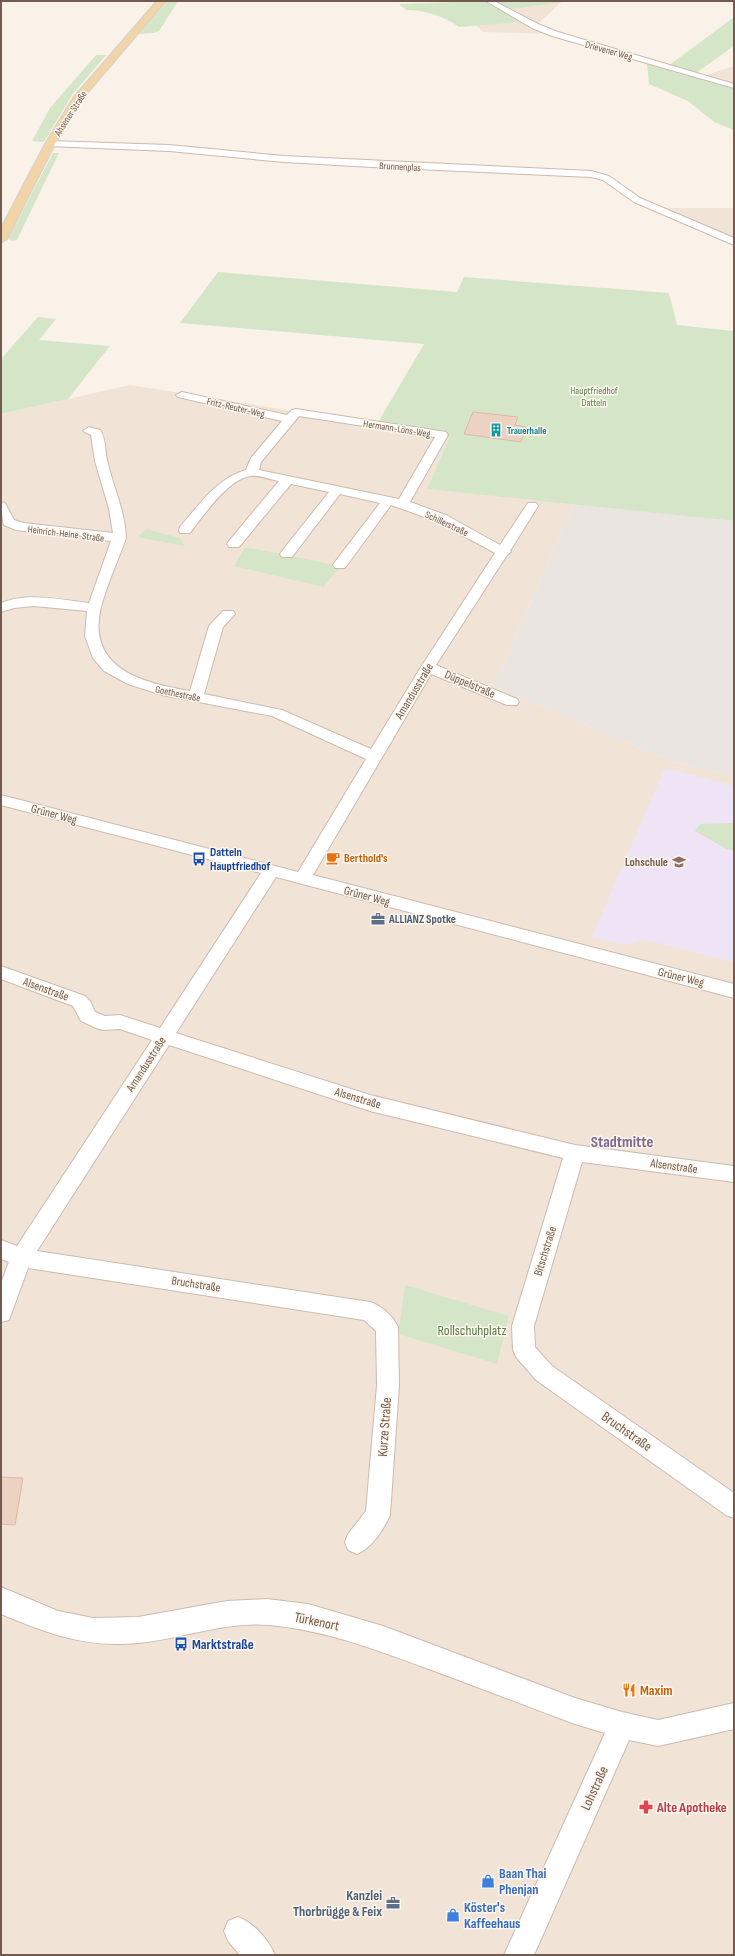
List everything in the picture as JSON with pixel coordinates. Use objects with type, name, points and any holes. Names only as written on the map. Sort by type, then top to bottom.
[{"type":"main road","name":"Ahsener Straße","points":[[1,239],[50,144],[78,98],[162,1]]},
{"type":"street","name":"Drievener Weg","points":[[489,1],[535,26],[556,34],[734,86]]},
{"type":"street","name":"Brunnenplas","points":[[50,144],[168,148],[365,164],[591,174],[606,178],[637,200],[734,242]]},
{"type":"street","name":"Fritz-Reuter-Weg","points":[[182,395],[293,416]]},
{"type":"street","points":[[185,530],[229,481],[243,473],[252,472],[255,461],[293,416]]},
{"type":"street","name":"Hermann-Löns-Weg","points":[[293,416],[442,435],[403,504]]},
{"type":"street","name":"Goethestraße","points":[[89,430],[96,433],[101,461],[119,528],[119,538],[94,608],[92,636],[100,658],[109,668],[133,681],[162,691],[242,705],[277,713],[375,757]]},
{"type":"street","name":"Schillerstraße","points":[[252,472],[403,504],[441,518],[504,552]]},
{"type":"street","points":[[234,544],[288,479]]},
{"type":"street","points":[[287,554],[338,489]]},
{"type":"street","points":[[340,565],[389,500]]},
{"type":"street","name":"Heinrich-Heine-Straße","points":[[1,506],[9,522],[21,527],[119,538]]},
{"type":"street","name":"Amandusstraße","points":[[302,879],[428,667],[504,552],[532,506]]},
{"type":"street","points":[[1,608],[10,603],[29,602],[94,608]]},
{"type":"street","points":[[196,697],[216,626],[228,614]]},
{"type":"street","name":"Düppelstraße","points":[[428,667],[512,702]]},
{"type":"street","name":"Grüner Weg","points":[[1,800],[734,991]]},
{"type":"street","name":"Amandusstraße","points":[[21,1258],[271,871]]},
{"type":"street","name":"Alsenstraße","points":[[1,972],[78,1001],[84,1006],[88,1016],[103,1023],[120,1022],[370,1103],[575,1152],[734,1174]]},
{"type":"street","name":"Bitschstraße","points":[[524,1350],[523,1326],[575,1152]]},
{"type":"street","points":[[1,1249],[21,1258],[1,1313]]},
{"type":"street","name":"Bruchstraße","points":[[21,1258],[370,1311]]},
{"type":"street","name":"Kurze Straße","points":[[357,1542],[378,1515],[388,1385],[387,1327],[370,1311]]},
{"type":"street","name":"Bruchstraße","points":[[524,1350],[544,1373],[734,1507]]},
{"type":"street","name":"Türkenort","points":[[1,1600],[58,1624],[93,1631],[138,1630],[226,1614],[267,1612],[308,1617],[383,1639],[575,1711],[622,1725]]},
{"type":"street","points":[[622,1725],[658,1733],[734,1716]]},
{"type":"street","name":"Lohstraße","points":[[519,1955],[622,1725]]},
{"type":"street","points":[[238,1931],[260,1955]]},
{"type":"shaded area","points":[[560,3],[537,25],[550,34],[484,32],[475,25],[521,22],[501,11]]},
{"type":"shaded area","points":[[734,66],[734,85],[704,76]]},
{"type":"shaded area","points":[[650,208],[734,208],[734,245]]},
{"type":"shaded area","points":[[130,385],[450,436],[427,489],[574,503],[494,686],[673,762],[734,776],[734,1955],[1,1955],[1,414]]},
{"type":"shaded area","points":[[574,503],[734,521],[734,776],[673,762],[494,686]]},
{"type":"shaded area","name":"Lohschule","points":[[665,768],[734,786],[734,962],[643,939],[629,944],[621,944],[592,937]]},
{"type":"green space","points":[[168,1],[178,1],[159,31],[154,33],[139,34]]},
{"type":"green space","points":[[484,1],[522,22],[459,27],[434,14],[406,10],[399,4]]},
{"type":"green space","points":[[492,1],[563,1],[560,3],[507,10]]},
{"type":"green space","points":[[734,17],[734,46],[696,73],[668,66]]},
{"type":"green space","points":[[96,55],[106,55],[72,95],[44,142],[32,141],[50,108]]},
{"type":"green space","points":[[647,64],[734,89],[734,130],[714,122],[688,101],[649,84]]},
{"type":"green space","points":[[53,153],[59,153],[17,240],[12,241],[8,239]]},
{"type":"green space","name":"Hauptfriedhof Datteln","points":[[218,272],[457,292],[464,277],[669,293],[677,325],[734,331],[734,521],[427,489],[450,436],[377,424],[424,344],[180,323]]},
{"type":"green space","points":[[38,317],[56,319],[39,340],[110,346],[68,399],[1,414],[1,359]]},
{"type":"green space","points":[[146,529],[180,538],[184,546],[138,537]]},
{"type":"green space","points":[[245,547],[341,566],[323,587],[234,566]]},
{"type":"green space","points":[[734,823],[734,851],[726,849],[695,831],[700,824]]},
{"type":"green space","name":"Rollschuhplatz","points":[[405,1285],[509,1316],[497,1364],[398,1334]]},
{"type":"building","name":"Trauerhalle","points":[[473,412],[518,417],[515,425],[526,427],[521,442],[464,434]]},
{"type":"building","points":[[1,1477],[23,1478],[15,1525],[1,1524]]},
{"type":"place","name":"Trauerhalle","points":[[496,430]]},
{"type":"place","name":"Berthold's","points":[[333,858]]},
{"type":"place","name":"Datteln Hauptfriedhof","points":[[199,859]]},
{"type":"place","name":"Lohschule","points":[[679,862]]},
{"type":"place","name":"ALLIANZ Spotke","points":[[378,919]]},
{"type":"place","name":"Marktstraße","points":[[181,1644]]},
{"type":"place","name":"Maxim","points":[[629,1690]]},
{"type":"place","name":"Alte Apotheke","points":[[646,1807]]},
{"type":"place","name":"Baan Thai Phenjan","points":[[488,1881]]},
{"type":"place","name":"Kanzlei Thorbrügge & Feix","points":[[393,1903]]},
{"type":"place","name":"Köster's Kaffeehaus","points":[[453,1915]]},
{"type":"district","name":"Stadtmitte","points":[[622,1141]]}]
